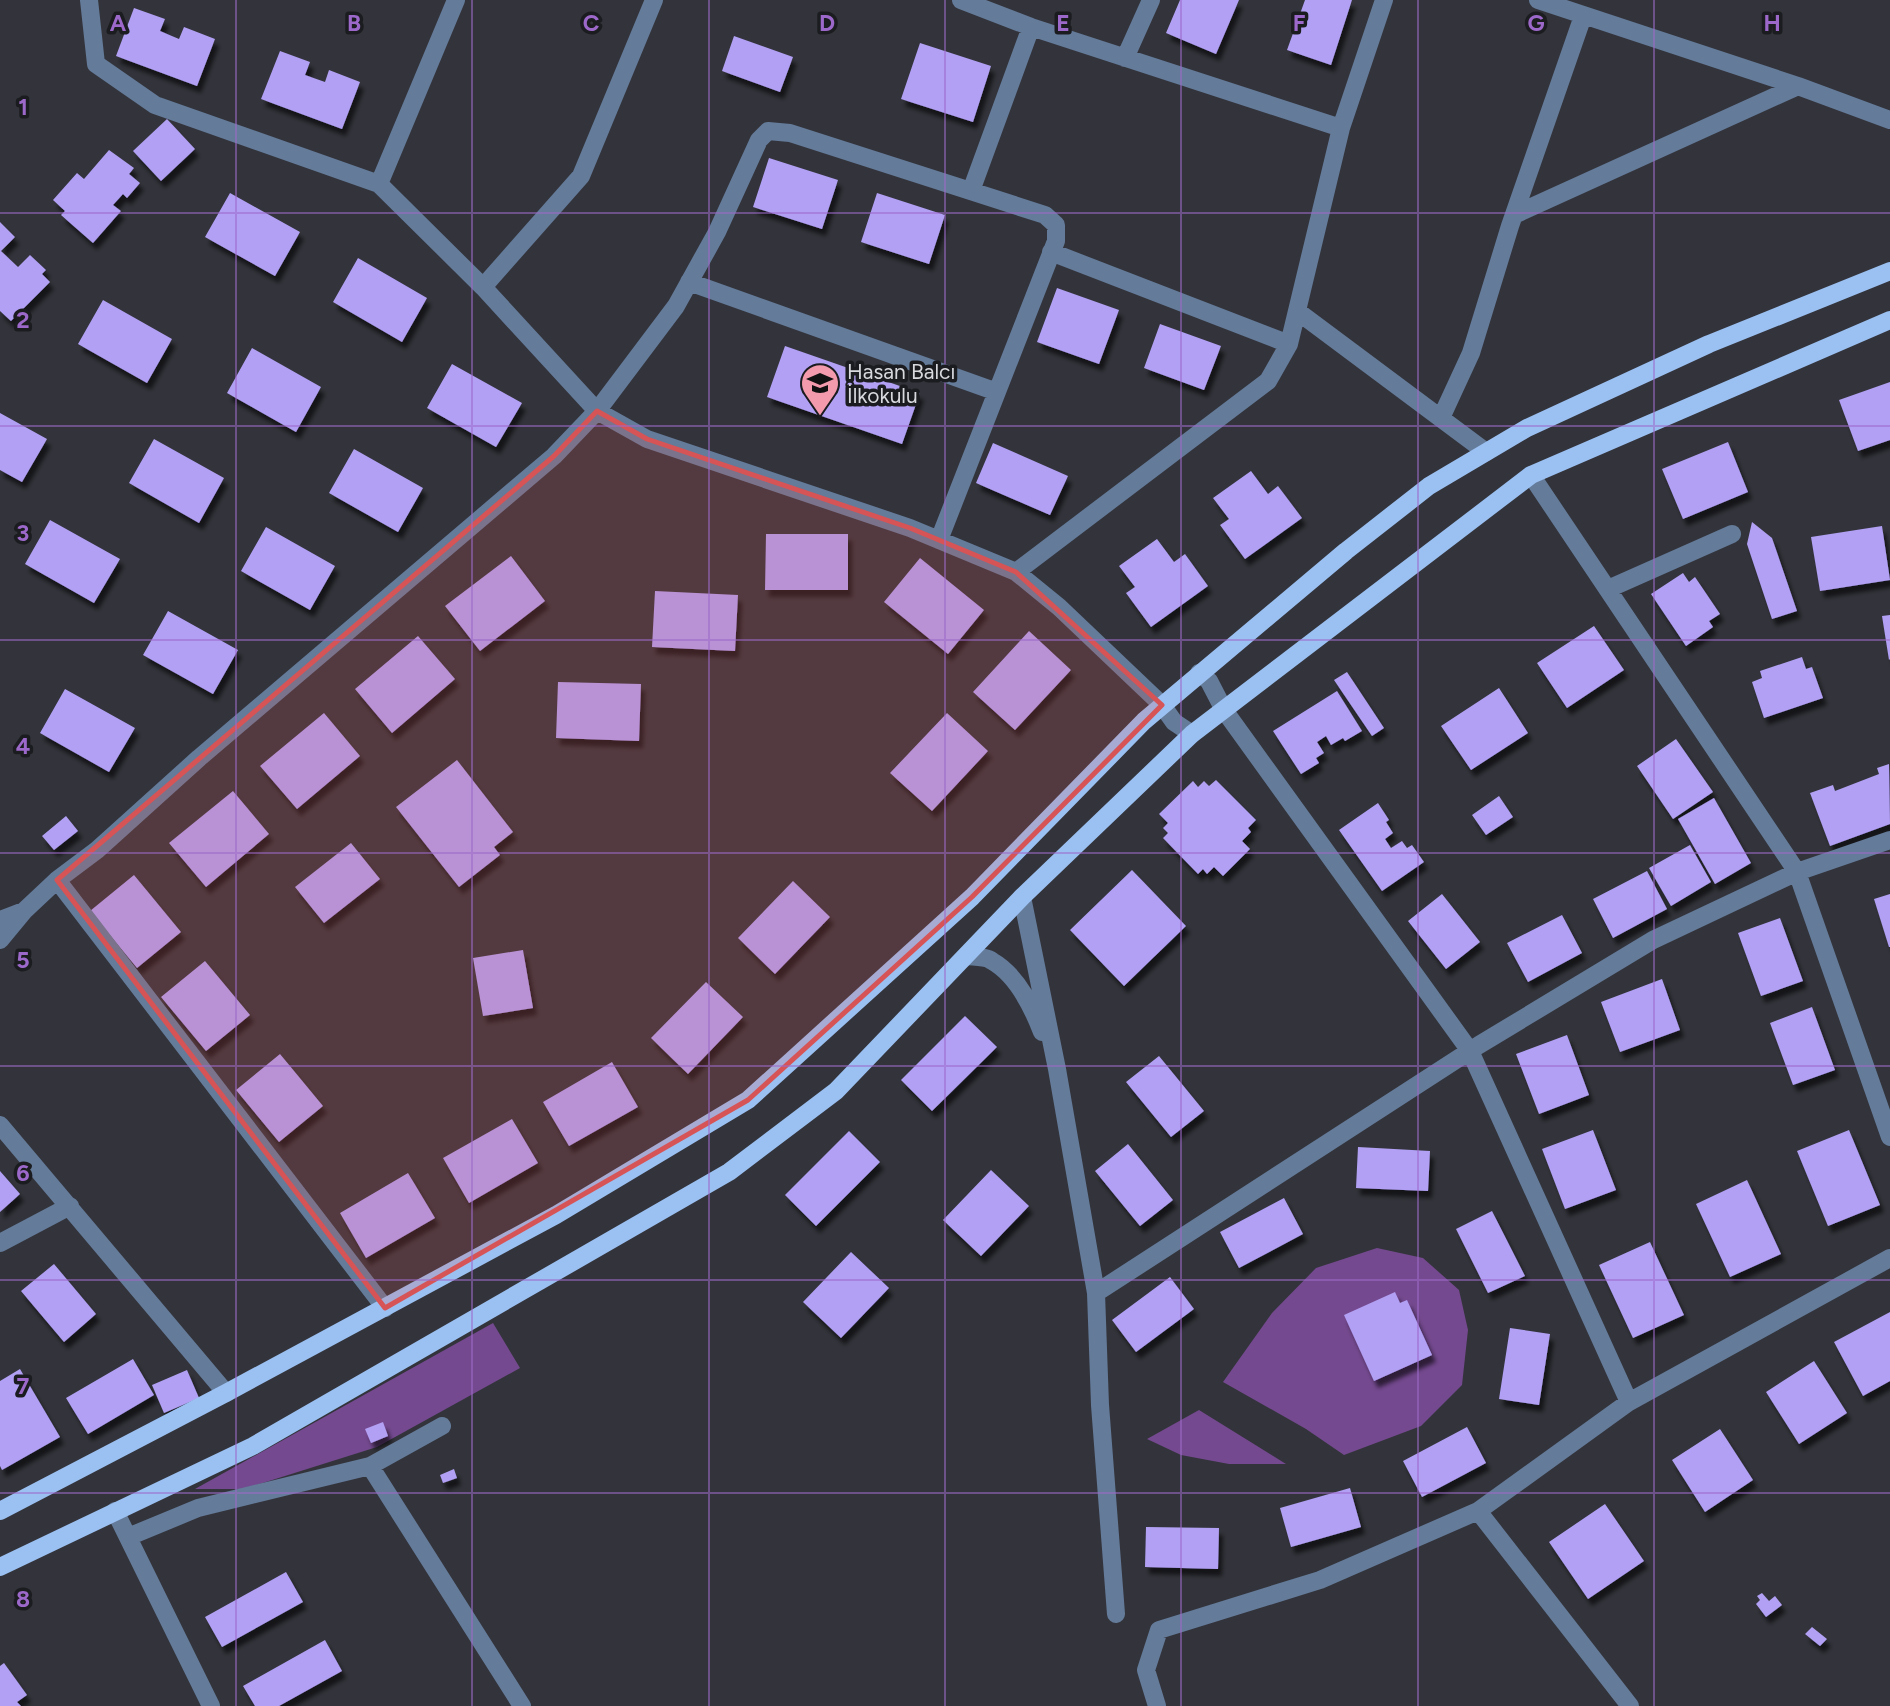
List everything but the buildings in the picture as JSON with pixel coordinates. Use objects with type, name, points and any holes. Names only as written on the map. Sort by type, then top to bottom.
[{"type":"main road","points":[[0,1511],[556,1215],[748,1100],[972,897],[1144,721],[1346,551],[1429,486],[1527,428],[1709,344],[1890,271]]},
{"type":"main road","points":[[0,1567],[253,1446],[729,1172],[836,1091],[1022,897],[1192,734],[1531,475],[1890,320]]},
{"type":"street","points":[[89,0],[96,64],[155,105],[379,184],[483,287],[597,411],[647,439],[910,528],[1016,572],[1059,607],[1162,705],[1174,722],[1192,734]]},
{"type":"street","points":[[379,184],[457,0]]},
{"type":"street","points":[[483,287],[581,176],[654,0]]},
{"type":"street","points":[[961,0],[1031,27],[1341,128]]},
{"type":"street","points":[[1125,58],[1151,0]]},
{"type":"street","points":[[1016,572],[1268,381],[1289,344],[1341,128],[1384,0]]},
{"type":"street","points":[[1538,0],[1798,86],[1890,120]]},
{"type":"street","points":[[1441,418],[1471,352],[1514,215],[1583,16]]},
{"type":"street","points":[[971,191],[1031,27]]},
{"type":"street","points":[[1514,215],[1798,86]]},
{"type":"street","points":[[0,940],[24,911],[57,880],[97,850],[210,750],[554,457],[597,411],[676,306],[717,232],[759,140],[768,131],[790,134],[1045,215],[1055,225],[1055,241],[1051,252],[939,540]]},
{"type":"street","points":[[1051,252],[1289,344]]},
{"type":"street","points":[[689,282],[997,392]]},
{"type":"street","points":[[1297,311],[1486,452]]},
{"type":"street","points":[[1531,475],[1797,872],[1890,1137]]},
{"type":"street","points":[[1608,589],[1732,534]]},
{"type":"street","points":[[1199,673],[1209,681],[1224,710],[1470,1051],[1629,1402]]},
{"type":"street","points":[[1096,1293],[1470,1051],[1653,940],[1797,872],[1890,840]]},
{"type":"street","points":[[57,880],[385,1308]]},
{"type":"street","points":[[1022,897],[1057,1069],[1096,1293],[1100,1405],[1116,1614]]},
{"type":"street","points":[[0,920],[24,911]]},
{"type":"street","points":[[966,956],[991,959],[1012,977],[1035,1015],[1057,1069]]},
{"type":"street","points":[[0,1125],[226,1393]]},
{"type":"street","points":[[0,1243],[70,1206]]},
{"type":"street","points":[[1157,1706],[1146,1670],[1159,1630],[1320,1580],[1478,1511],[1629,1402],[1890,1258]]},
{"type":"street","points":[[128,1537],[198,1508],[370,1466],[442,1426]]},
{"type":"street","points":[[370,1466],[522,1706]]},
{"type":"street","points":[[115,1511],[211,1706]]},
{"type":"street","points":[[1478,1511],[1630,1706]]},
{"type":"highlighted area","points":[[597,411],[647,439],[910,528],[1016,572],[1162,705],[972,897],[748,1100],[385,1308],[57,880],[554,456]]},
{"type":"shaded area","points":[[1377,1248],[1423,1258],[1459,1290],[1468,1330],[1462,1385],[1421,1426],[1344,1455],[1306,1429],[1223,1382],[1272,1313],[1316,1268]]},
{"type":"shaded area","points":[[493,1323],[520,1368],[377,1447],[244,1489],[195,1489]]},
{"type":"shaded area","points":[[1199,1410],[1286,1464],[1229,1464],[1181,1455],[1147,1439]]},
{"type":"place","name":"Hasan Balcı İlkokulu","points":[[820,417]]}]
